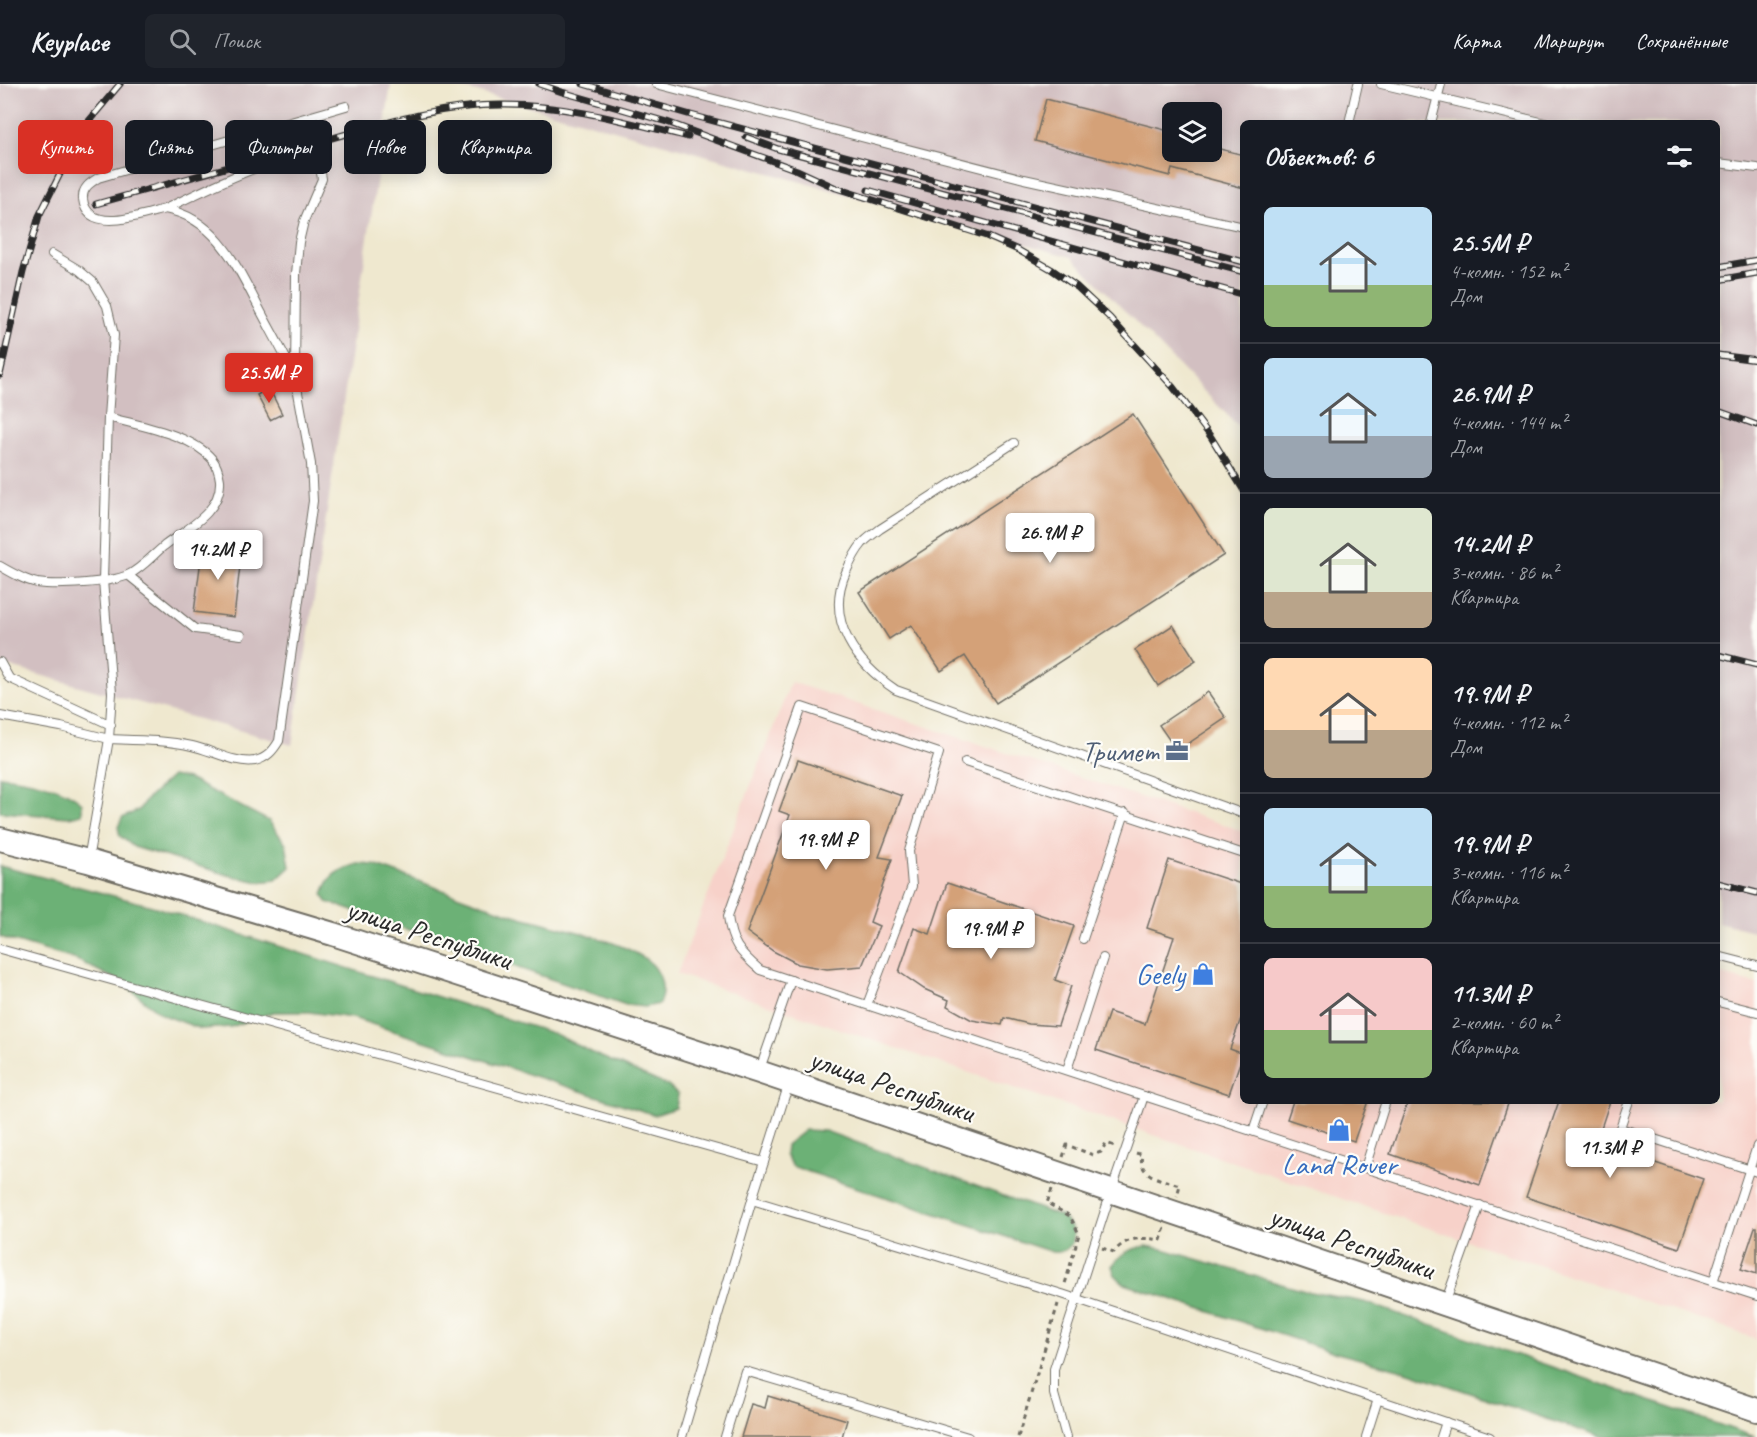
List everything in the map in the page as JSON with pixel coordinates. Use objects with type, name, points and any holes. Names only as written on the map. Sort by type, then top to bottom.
[{"type":"main road","name":"улица Республики","points":[[0,839],[88,861],[333,934],[759,1072],[1757,1410]]},
{"type":"lane","points":[[656,84],[1024,179],[1240,226]]},
{"type":"lane","points":[[1350,120],[1358,84]]},
{"type":"lane","points":[[1381,84],[1532,120]]},
{"type":"lane","points":[[1432,120],[1442,84]]},
{"type":"lane","points":[[0,716],[61,727],[109,739],[172,742],[194,746],[242,760],[254,761],[264,758],[273,751],[279,741],[313,501],[310,455],[295,376],[296,274],[299,242],[304,221],[322,179],[320,167],[311,158],[302,157],[263,165],[165,209],[120,220],[107,221],[96,218],[89,213],[83,196],[85,189],[98,178],[346,106]]},
{"type":"lane","points":[[1720,163],[1757,168]]},
{"type":"lane","points":[[165,209],[189,216],[223,245],[235,263],[295,376]]},
{"type":"lane","points":[[52,254],[79,270],[93,282],[107,306],[114,334],[108,417],[103,580],[112,693],[111,725],[88,861]]},
{"type":"lane","points":[[0,566],[15,575],[37,583],[65,584],[103,580],[128,574],[212,509],[220,491],[219,472],[214,460],[199,447],[178,438],[108,417]]},
{"type":"lane","points":[[1014,443],[880,529],[861,544],[842,581],[839,597],[844,631],[852,648],[871,672],[896,690],[1240,813]]},
{"type":"lane","points":[[128,574],[195,629],[241,635]]},
{"type":"lane","points":[[0,662],[9,678],[111,725]]},
{"type":"lane","points":[[867,1005],[912,886],[909,851],[939,753],[802,707],[728,916],[734,944],[760,970],[1144,1096],[1365,1167],[1757,1296]]},
{"type":"lane","points":[[965,762],[1240,853]]},
{"type":"lane","points":[[1083,939],[1125,813]]},
{"type":"lane","points":[[0,949],[764,1162]]},
{"type":"lane","points":[[1720,957],[1757,966]]},
{"type":"lane","points":[[1067,1070],[1103,958]]},
{"type":"lane","points":[[759,1072],[791,980]]},
{"type":"lane","points":[[1720,1003],[1757,1012]]},
{"type":"lane","points":[[682,1437],[789,1082]]},
{"type":"lane","points":[[1066,1437],[1054,1395],[1054,1369],[1144,1096]]},
{"type":"lane","points":[[1253,1131],[1262,1104]]},
{"type":"lane","points":[[1365,1167],[1385,1104]]},
{"type":"lane","points":[[1628,1104],[1620,1128],[1753,1171]]},
{"type":"lane","points":[[1713,1282],[1753,1171],[1757,1146]]},
{"type":"lane","points":[[752,1200],[1076,1298],[1490,1437]]},
{"type":"lane","points":[[1444,1305],[1480,1205]]},
{"type":"lane","points":[[725,1437],[745,1371],[968,1437]]},
{"type":"lane","points":[[1366,1437],[1378,1399]]},
{"type":"lane","points":[[1442,1437],[1446,1422]]},
{"type":"path","points":[[1067,1146],[1093,1155],[1101,1152],[1106,1143]]},
{"type":"path","points":[[1142,1155],[1141,1166],[1147,1174],[1180,1185]]},
{"type":"path","points":[[1018,1437],[1078,1234],[1070,1216],[1047,1203]]},
{"type":"path","points":[[1114,1252],[1124,1243],[1140,1238],[1161,1240]]},
{"type":"shaded area","points":[[0,84],[391,84],[386,120],[344,120],[344,174],[378,174],[292,745],[0,664]]},
{"type":"shaded area","points":[[448,84],[1757,84],[1757,932],[1720,923],[1720,120],[1240,120],[1240,428],[1072,257]]},
{"type":"shaded area","points":[[791,682],[1240,830],[1240,1104],[1720,1104],[1720,975],[1757,984],[1757,1339],[677,974]]},
{"type":"green space","points":[[0,776],[32,781],[65,792],[82,803],[82,814],[69,817],[0,812]]},
{"type":"green space","points":[[172,776],[188,779],[269,821],[286,844],[290,867],[276,880],[259,882],[134,847],[120,836],[118,827],[122,818],[139,810],[144,802]]},
{"type":"green space","points":[[358,864],[374,865],[521,917],[569,929],[620,946],[647,960],[656,969],[662,986],[659,1004],[645,1007],[626,1005],[327,902],[323,894],[332,877]]},
{"type":"green space","points":[[0,866],[152,906],[555,1034],[668,1086],[678,1095],[676,1108],[655,1115],[353,1018],[309,1012],[273,1012],[231,1027],[201,1029],[161,1014],[121,982],[77,960],[0,937]]},
{"type":"green space","points":[[805,1130],[825,1131],[1062,1217],[1071,1228],[1073,1241],[1068,1248],[1052,1252],[792,1166],[785,1155],[786,1145]]},
{"type":"green space","points":[[1146,1246],[1305,1291],[1364,1302],[1755,1437],[1600,1437],[1406,1371],[1337,1353],[1125,1284],[1115,1275],[1112,1266],[1119,1257],[1127,1252]]},
{"type":"building","points":[[1046,99],[1162,129],[1162,162],[1222,162],[1222,150],[1240,154],[1240,187],[1172,169],[1170,176],[1035,141]]},
{"type":"building","points":[[269,388],[282,414],[270,420],[257,395]]},
{"type":"building","points":[[1133,414],[1224,555],[996,703],[965,656],[941,671],[911,625],[889,639],[859,592]]},
{"type":"building","points":[[203,544],[242,549],[234,617],[194,612]]},
{"type":"building","points":[[1173,625],[1196,661],[1158,686],[1135,650]]},
{"type":"building","points":[[1208,692],[1226,718],[1177,751],[1159,725]]},
{"type":"building","points":[[798,760],[902,796],[879,857],[892,859],[870,922],[879,926],[862,966],[827,969],[798,964],[773,951],[747,932],[790,815],[779,811]]},
{"type":"building","name":"Geely","points":[[1169,860],[1240,884],[1240,1021],[1230,1049],[1240,1053],[1240,1063],[1229,1094],[1096,1050],[1109,1012],[1145,1024],[1174,937],[1147,928]]},
{"type":"building","points":[[947,883],[1074,926],[1055,980],[1071,986],[1058,1026],[1029,1024],[1004,1018],[1002,1025],[972,1020],[947,1006],[949,1000],[924,989],[899,972],[914,928],[930,934]]},
{"type":"building","name":"Land Rover","points":[[1292,1104],[1367,1104],[1354,1141],[1287,1119]]},
{"type":"building","points":[[1407,1104],[1508,1104],[1480,1185],[1390,1154]]},
{"type":"building","points":[[1558,1104],[1609,1104],[1596,1143],[1703,1179],[1679,1248],[1526,1197]]},
{"type":"building","points":[[1755,1227],[1757,1227],[1757,1274],[1741,1269]]},
{"type":"building","points":[[768,1396],[847,1420],[842,1437],[741,1437],[751,1404],[765,1408]]},
{"type":"railway","points":[[0,375],[23,272],[39,216],[83,128],[120,84]]},
{"type":"railway","points":[[539,84],[667,122],[797,170],[836,188],[986,236],[1018,250],[1077,287],[1110,318],[1173,387],[1211,437],[1240,484]]},
{"type":"railway","points":[[583,84],[691,115],[1240,261]]},
{"type":"railway","points":[[96,204],[384,124],[430,113],[477,106],[548,107],[595,115],[688,137]]},
{"type":"railway","points":[[746,137],[778,149],[1240,271]]},
{"type":"railway","points":[[868,190],[1240,294]]},
{"type":"railway","points":[[1720,267],[1757,260]]},
{"type":"railway","points":[[1720,280],[1757,273]]},
{"type":"railway","points":[[1720,355],[1757,360]]},
{"type":"railway","points":[[1720,412],[1757,425]]},
{"type":"railway","points":[[1720,656],[1757,665]]},
{"type":"railway","points":[[1720,884],[1757,893]]},
{"type":"place","name":"Тримет","points":[[1177,751]]},
{"type":"place","name":"Geely","points":[[1203,974]]},
{"type":"place","name":"Land Rover","points":[[1339,1130]]}]
